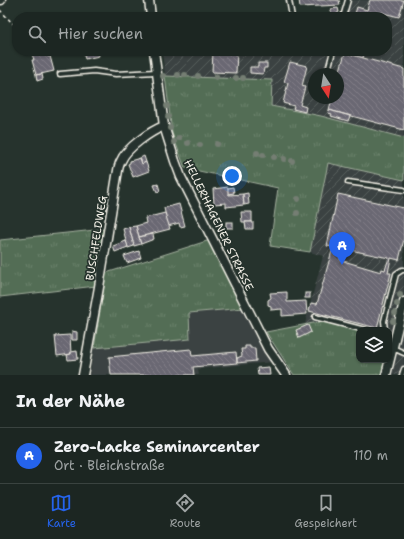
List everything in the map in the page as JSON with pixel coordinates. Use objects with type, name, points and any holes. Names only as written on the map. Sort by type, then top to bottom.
[{"type":"street","points":[[149,0],[150,12]]},
{"type":"street","name":"HELLERHAGENER STRASSE","points":[[154,56],[164,126],[181,177],[268,349],[286,375]]},
{"type":"street","name":"BUSCHFELDWEG","points":[[83,375],[117,176],[121,161],[134,145],[156,129],[164,126]]},
{"type":"street","points":[[386,375],[393,348],[393,333],[404,302]]},
{"type":"lane","points":[[289,0],[291,12]]},
{"type":"lane","points":[[344,12],[348,0]]},
{"type":"lane","points":[[329,68],[332,56]]},
{"type":"lane","points":[[60,74],[94,70],[116,74],[156,72]]},
{"type":"lane","points":[[348,182],[404,190]]},
{"type":"lane","points":[[385,327],[384,321],[396,274],[404,270]]},
{"type":"lane","points":[[315,317],[356,328]]},
{"type":"lane","points":[[393,348],[404,353]]},
{"type":"lane","points":[[402,375],[404,369]]},
{"type":"path","points":[[0,10],[12,23]]},
{"type":"shaded area","points":[[345,0],[404,0],[404,138],[321,116],[271,106],[271,80],[165,76],[163,56],[392,56],[392,12],[341,12]]},
{"type":"shaded area","points":[[328,163],[404,180],[404,375],[383,375],[386,363],[392,363],[392,327],[356,327],[356,330],[324,321],[305,324],[323,256],[310,252]]},
{"type":"shaded area","points":[[244,308],[273,362],[198,369],[199,375],[89,375],[94,348],[190,339],[189,313]]},
{"type":"green space","points":[[165,76],[272,80],[271,106],[321,116],[404,138],[404,180],[328,163],[310,252],[270,246],[278,188],[185,168],[172,133]]},
{"type":"green space","points":[[105,229],[96,286],[0,297],[0,240]]},
{"type":"green space","points":[[210,240],[244,308],[189,313],[190,339],[94,348],[106,273]]},
{"type":"green space","points":[[324,321],[356,330],[356,363],[386,363],[383,375],[294,375],[266,332]]},
{"type":"building","points":[[299,0],[339,0],[340,5],[300,7]]},
{"type":"building","points":[[370,0],[404,0],[399,17],[392,15],[392,12],[356,12],[357,7],[367,10]]},
{"type":"building","points":[[338,8],[339,12],[331,12],[331,9]]},
{"type":"building","points":[[33,56],[50,56],[54,71],[36,75],[32,60],[34,60]]},
{"type":"building","points":[[84,56],[99,56],[85,59]]},
{"type":"building","points":[[213,56],[237,56],[236,73],[212,72]]},
{"type":"building","points":[[344,56],[356,56],[404,69],[404,130],[329,110],[330,104],[344,104],[344,68],[341,68]]},
{"type":"building","points":[[290,62],[307,66],[302,86],[305,87],[300,105],[306,107],[305,112],[293,109],[294,106],[283,103],[288,83],[284,82]]},
{"type":"building","points":[[258,63],[267,63],[267,68],[264,68],[263,74],[250,73],[250,67],[258,67]]},
{"type":"building","points":[[42,74],[43,79],[37,81],[36,75]]},
{"type":"building","points":[[329,110],[350,116],[348,121],[331,116],[332,114],[328,113]]},
{"type":"building","points":[[144,156],[146,162],[142,164],[140,158]]},
{"type":"building","points":[[140,158],[142,164],[146,162],[149,171],[133,177],[128,164],[130,161]]},
{"type":"building","points":[[158,184],[160,191],[157,192],[154,185]]},
{"type":"building","points":[[228,187],[229,195],[243,194],[244,205],[226,207],[226,203],[214,204],[213,189]]},
{"type":"building","points":[[233,187],[234,193],[228,194],[228,188]]},
{"type":"building","points":[[248,193],[249,204],[244,205],[243,194]]},
{"type":"building","points":[[338,194],[404,208],[404,239],[399,260],[391,258],[388,273],[391,273],[377,327],[309,311],[311,303],[317,304],[333,247],[327,246]],"holes":[[[340,248],[389,258],[385,270],[382,269],[381,272],[340,260]]]},
{"type":"building","points":[[179,204],[185,226],[180,227],[179,223],[168,226],[164,208]]},
{"type":"building","points":[[241,212],[252,212],[252,222],[242,222]]},
{"type":"building","points":[[165,213],[170,229],[139,237],[136,226],[146,223],[145,218]]},
{"type":"building","points":[[226,222],[233,222],[233,228],[226,228]]},
{"type":"building","points":[[245,222],[253,222],[253,229],[246,229]]},
{"type":"building","points":[[136,226],[141,244],[134,246],[129,227]]},
{"type":"building","points":[[129,227],[134,246],[128,248],[123,229]]},
{"type":"building","points":[[153,234],[154,239],[141,244],[139,237]]},
{"type":"building","points":[[126,241],[128,247],[115,252],[113,246]]},
{"type":"building","points":[[139,251],[141,258],[127,263],[124,256]]},
{"type":"building","points":[[287,292],[287,302],[306,301],[307,314],[282,316],[282,309],[271,310],[271,306],[268,305],[268,300],[271,298],[270,293]]},
{"type":"building","points":[[305,293],[310,293],[310,298],[305,298]]},
{"type":"building","points":[[308,325],[311,332],[299,338],[296,330]]},
{"type":"building","points":[[72,331],[77,332],[77,340],[72,340]]},
{"type":"building","points":[[70,335],[71,354],[57,356],[55,336]]},
{"type":"building","points":[[245,346],[255,348],[256,361],[237,363],[237,358],[242,356],[241,349],[245,349]]},
{"type":"building","points":[[191,349],[192,356],[236,352],[237,363],[193,367],[194,375],[111,375],[109,357]]},
{"type":"building","points":[[77,351],[78,359],[68,360],[67,355],[71,354],[71,352]]},
{"type":"building","points":[[269,367],[270,375],[258,375],[257,368]]},
{"type":"place","name":"Zero-Lacke Seminarcenter","points":[[342,265]]}]
